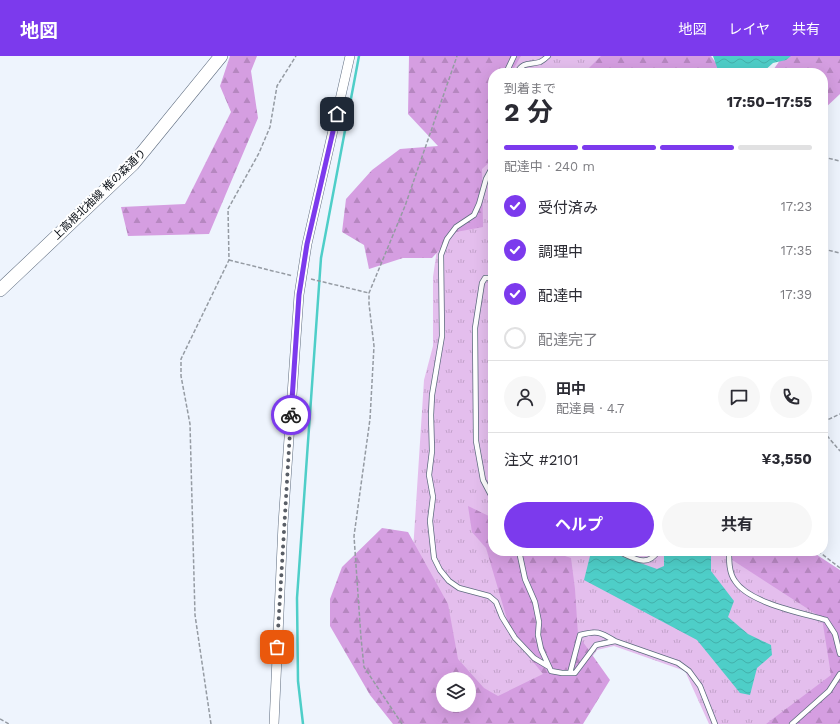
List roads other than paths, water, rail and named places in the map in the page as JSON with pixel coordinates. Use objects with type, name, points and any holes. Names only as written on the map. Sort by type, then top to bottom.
[{"type":"main road","name":"上高根北袖線 椎の森通り","points":[[0,290],[133,164],[221,56]]},
{"type":"street","points":[[274,724],[283,524],[299,295],[307,244],[350,56]]},
{"type":"lane","points":[[508,68],[514,56]]},
{"type":"lane","points":[[520,68],[528,62],[540,62],[548,56]]},
{"type":"lane","points":[[488,176],[474,215],[456,227],[447,238],[441,255],[442,336],[432,394],[432,451],[429,475],[433,498],[430,521],[434,558],[440,570],[449,582],[459,588],[489,596],[496,602],[502,617],[515,638],[534,658],[549,667]]},
{"type":"lane","points":[[488,278],[482,282],[475,328],[476,353],[474,406],[476,441],[483,480],[488,490]]},
{"type":"lane","points":[[519,556],[525,579],[535,602],[539,622],[538,635],[541,649],[551,671],[562,674],[575,673],[582,666],[596,645],[615,641]]},
{"type":"lane","points":[[630,556],[642,561],[649,561],[654,559],[656,556]]},
{"type":"lane","points":[[729,556],[730,568],[735,582],[749,594],[768,602],[826,620],[834,634],[840,654]]},
{"type":"lane","points":[[570,673],[580,635],[593,631],[604,634],[615,641],[678,663],[689,671],[700,686],[715,724]]},
{"type":"lane","points":[[792,724],[829,691],[840,674]]},
{"type":"water","points":[[713,56],[791,56],[786,60],[773,63],[768,68],[717,68]]},
{"type":"water","points":[[590,556],[621,556],[657,569],[664,566],[664,556],[711,556],[711,571],[734,601],[728,617],[748,634],[771,645],[772,655],[757,668],[750,695],[740,693],[697,640],[584,580]]},
{"type":"waterway","points":[[303,724],[298,681],[297,598],[321,258],[359,56]]}]
